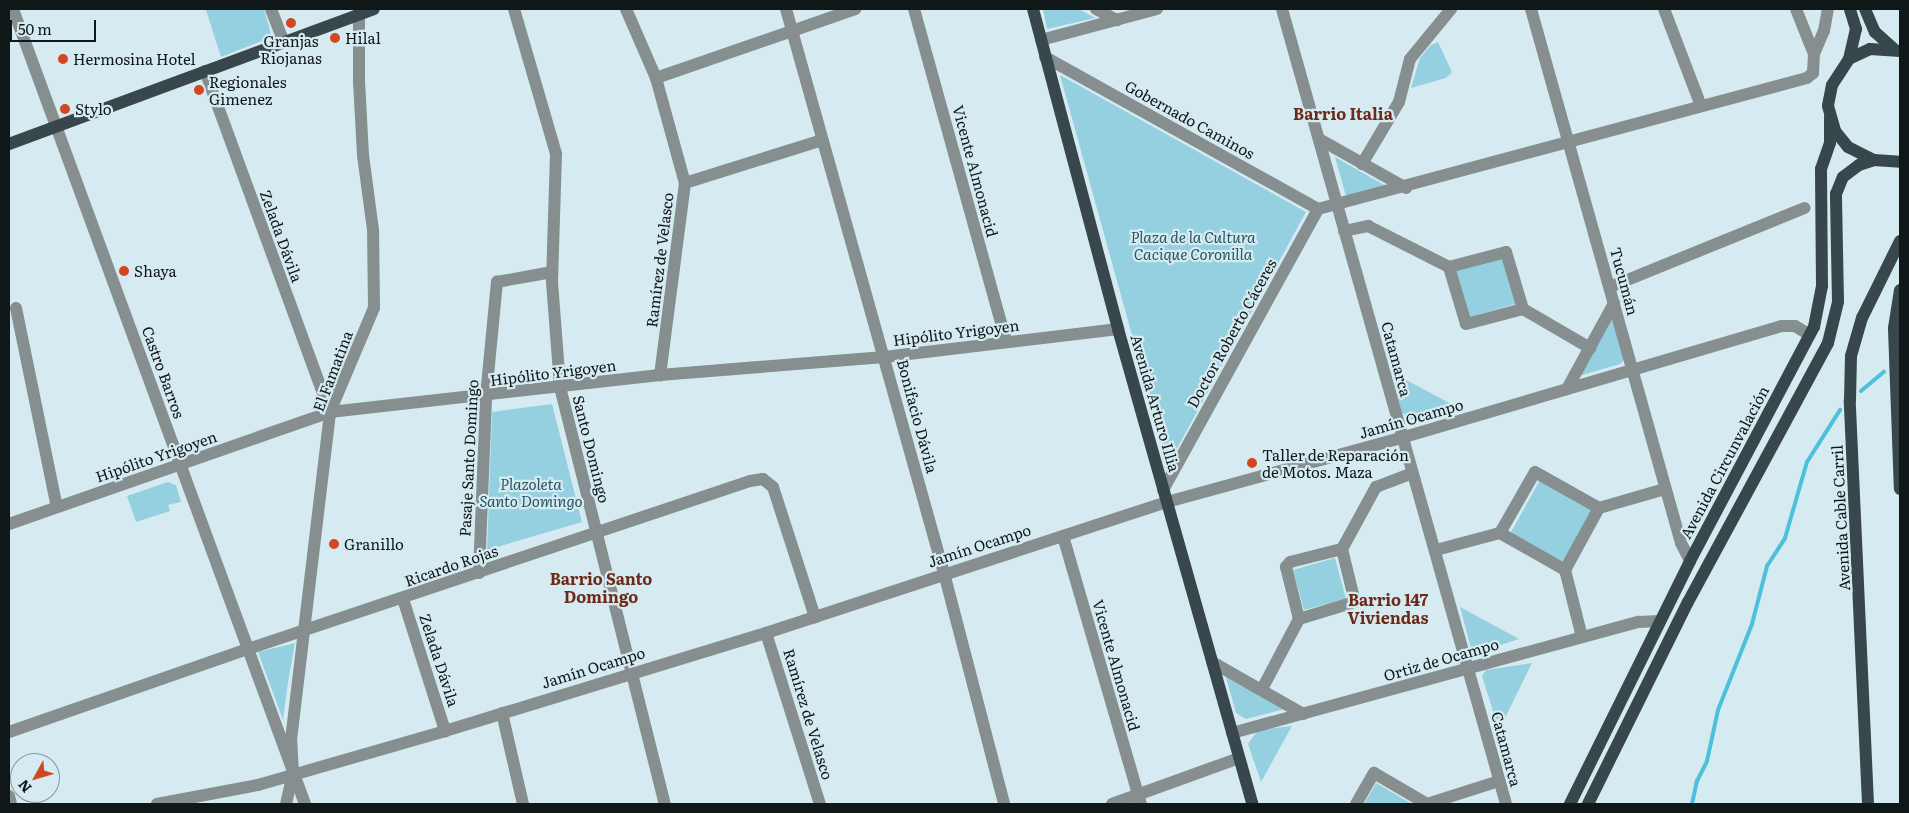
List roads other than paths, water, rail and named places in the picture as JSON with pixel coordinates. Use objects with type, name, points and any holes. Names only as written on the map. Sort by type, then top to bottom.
[{"type":"main road","points":[[9,144],[359,12],[374,9]]},
{"type":"main road","name":"Avenida Arturo Illia","points":[[1033,9],[1118,329],[1252,804]]},
{"type":"main road","points":[[1849,59],[1856,30],[1850,9]]},
{"type":"main road","points":[[1865,9],[1875,32],[1897,50]]},
{"type":"main road","points":[[1849,59],[1870,49],[1897,50]]},
{"type":"main road","name":"Avenida Circunvalación","points":[[1570,804],[1690,561],[1810,335],[1821,294],[1821,169],[1830,142],[1832,85],[1849,59]]},
{"type":"main road","points":[[1830,117],[1836,131],[1848,147],[1874,160],[1895,162],[1900,172]]},
{"type":"main road","points":[[1588,804],[1688,602],[1828,343],[1838,302],[1836,194],[1843,177],[1859,165],[1874,160]]},
{"type":"main road","name":"Avenida Cable Carril","points":[[1868,804],[1850,400],[1851,356],[1862,318],[1900,241]]},
{"type":"main road","points":[[1900,290],[1894,339],[1900,488]]},
{"type":"street","name":"Castro Barros","points":[[13,9],[305,804]]},
{"type":"street","points":[[272,9],[283,41]]},
{"type":"street","name":"Santo Domingo","points":[[514,9],[556,154],[552,272],[560,387],[665,804]]},
{"type":"street","name":"Ramírez de Velasco","points":[[626,9],[656,78],[685,183],[660,375]]},
{"type":"street","name":"Bonifacio Dávila","points":[[786,9],[944,573],[1004,804]]},
{"type":"street","points":[[656,78],[855,9]]},
{"type":"street","name":"Vicente Almonacid","points":[[914,9],[1006,341]]},
{"type":"street","points":[[1096,9],[1117,20]]},
{"type":"street","points":[[1041,40],[1157,9]]},
{"type":"street","name":"Catamarca","points":[[1282,9],[1402,438],[1436,550],[1506,804]]},
{"type":"street","points":[[1362,164],[1399,102],[1410,59],[1451,9]]},
{"type":"street","name":"Tucumán","points":[[1532,9],[1681,543],[1690,561]]},
{"type":"street","points":[[1664,9],[1700,106]]},
{"type":"street","points":[[1796,9],[1814,54]]},
{"type":"street","points":[[1318,209],[1406,188],[1807,78],[1812,72],[1814,54],[1824,31],[1828,9]]},
{"type":"street","name":"El Famatina","points":[[286,804],[293,774],[291,740],[330,412],[374,308],[373,230],[363,155],[359,82],[359,12]]},
{"type":"street","name":"Gobernado Caminos","points":[[1045,57],[1318,209]]},
{"type":"street","name":"Zelada Dávila","points":[[204,71],[330,412]]},
{"type":"street","points":[[1319,139],[1406,188]]},
{"type":"street","points":[[685,183],[822,140]]},
{"type":"street","points":[[1610,287],[1805,208]]},
{"type":"street","name":"Doctor Roberto Cáceres","points":[[1163,490],[1318,209]]},
{"type":"street","points":[[1344,232],[1368,226],[1449,267],[1506,252],[1523,309],[1590,348]]},
{"type":"street","points":[[1449,267],[1466,324],[1523,309]]},
{"type":"street","name":"Pasaje Santo Domingo","points":[[479,573],[486,396],[497,282],[552,272]]},
{"type":"street","points":[[1567,388],[1614,304]]},
{"type":"street","points":[[16,308],[57,506]]},
{"type":"street","name":"Jamín Ocampo","points":[[157,804],[258,785],[445,731],[633,671],[766,633],[944,573],[1167,502],[1402,438],[1782,326],[1795,326],[1810,335]]},
{"type":"street","name":"Hipólito Yrigoyen","points":[[9,524],[57,506],[182,466],[330,412],[660,375],[884,357],[1118,329]]},
{"type":"street","points":[[1500,533],[1536,472],[1599,508]]},
{"type":"street","points":[[1299,619],[1355,602],[1342,549],[1376,487],[1412,473]]},
{"type":"street","name":"Ricardo Rojas","points":[[9,732],[248,648],[403,599],[596,532],[763,479],[773,487],[815,617]]},
{"type":"street","points":[[1582,637],[1565,570],[1599,508],[1666,489]]},
{"type":"street","points":[[1436,550],[1500,533],[1565,570]]},
{"type":"street","name":"Vicente Almonacid","points":[[1063,536],[1139,800]]},
{"type":"street","points":[[1262,689],[1299,619],[1286,567],[1290,562],[1342,549]]},
{"type":"street","name":"Zelada Dávila","points":[[403,599],[445,731]]},
{"type":"street","name":"Ortiz de Ocampo","points":[[1232,732],[1639,622],[1660,621]]},
{"type":"street","name":"Ramírez de Velasco","points":[[766,633],[820,804]]},
{"type":"street","points":[[1212,662],[1303,714]]},
{"type":"street","points":[[502,713],[523,804]]},
{"type":"street","points":[[1112,804],[1139,800],[1239,758]]},
{"type":"street","points":[[1356,804],[1374,773],[1427,804],[1499,781]]},
{"type":"street","points":[[9,796],[11,804]]},
{"type":"waterway","points":[[1861,391],[1884,372]]},
{"type":"waterway","points":[[1692,804],[1697,781],[1707,761],[1718,710],[1752,624],[1767,566],[1785,538],[1807,462],[1840,410]]},
{"type":"place","name":"Granjas Riojanas","points":[[291,23]]},
{"type":"place","name":"Hilal","points":[[335,38]]},
{"type":"place","name":"Hermosina Hotel","points":[[63,59]]},
{"type":"place","name":"Regionales Gimenez","points":[[199,90]]},
{"type":"place","name":"Stylo","points":[[65,109]]},
{"type":"place","name":"Shaya","points":[[124,271]]},
{"type":"place","name":"Taller de Reparación de Motos. Maza","points":[[1252,463]]},
{"type":"place","name":"Granillo","points":[[334,544]]},
{"type":"district","name":"Barrio Italia","points":[[1343,113]]},
{"type":"district","name":"Barrio Santo Domingo","points":[[601,587]]},
{"type":"district","name":"Barrio 147 Viviendas","points":[[1388,608]]},
{"type":"park label","name":"Plaza de la Cultura Cacique Coronilla","points":[[1193,244]]},
{"type":"park label","name":"Plazoleta Santo Domingo","points":[[531,492]]}]
